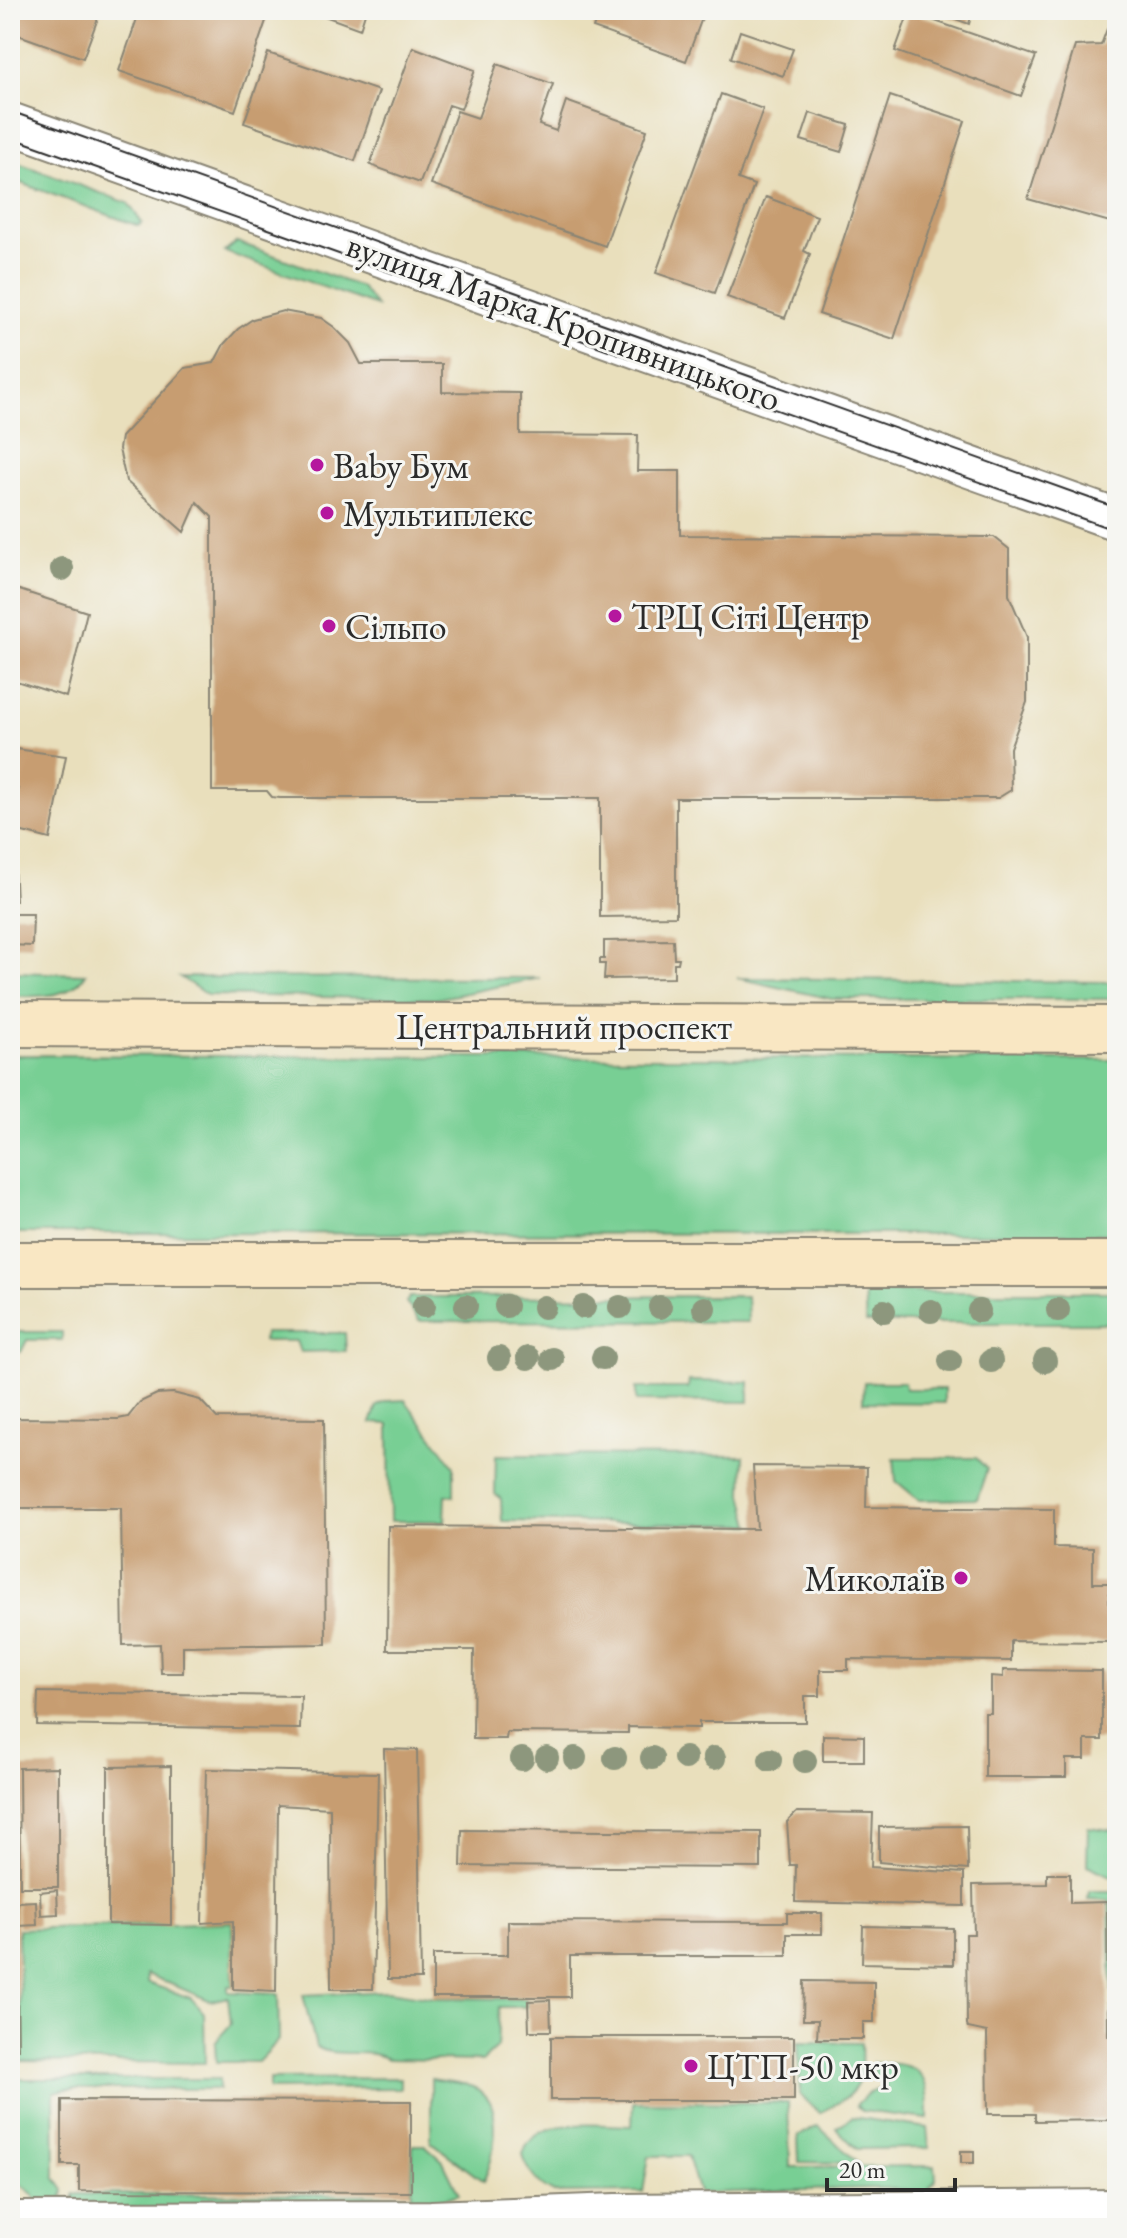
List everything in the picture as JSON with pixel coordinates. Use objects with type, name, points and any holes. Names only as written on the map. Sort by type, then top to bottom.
[{"type":"main road","name":"Центральний проспект","points":[[10,1024],[1117,1029]]},
{"type":"main road","points":[[10,1264],[1117,1264]]},
{"type":"street","name":"вулиця Марка Кропивницького","points":[[10,123],[1117,520]]},
{"type":"street","points":[[10,2222],[400,2221],[616,2214],[1117,2210]]},
{"type":"green space","points":[[10,160],[128,203],[142,223],[139,226],[10,179]]},
{"type":"green space","points":[[237,242],[361,287],[376,306],[225,252]]},
{"type":"green space","points":[[10,972],[86,974],[71,988],[52,995],[10,996]]},
{"type":"green space","points":[[180,977],[540,978],[436,999],[207,995]]},
{"type":"green space","points":[[737,978],[1108,982],[1116,990],[1116,999],[832,999]]},
{"type":"green space","points":[[10,1055],[1117,1060],[1117,1234],[10,1233]]},
{"type":"green space","points":[[864,1292],[1117,1292],[1117,1323],[866,1323]]},
{"type":"green space","points":[[747,1296],[748,1322],[419,1321],[406,1302],[410,1297]]},
{"type":"green space","points":[[10,1332],[62,1332],[62,1340],[27,1340],[21,1352],[10,1352]]},
{"type":"green space","points":[[264,1333],[345,1333],[346,1351],[300,1352],[296,1341],[263,1341]]},
{"type":"green space","points":[[689,1381],[749,1382],[749,1402],[636,1401],[636,1388],[688,1388]]},
{"type":"green space","points":[[864,1382],[904,1382],[905,1389],[944,1389],[944,1403],[863,1402]]},
{"type":"green space","points":[[405,1400],[454,1466],[454,1496],[446,1495],[445,1521],[390,1521],[389,1424],[371,1423],[377,1406],[387,1401]]},
{"type":"green space","points":[[496,1455],[744,1456],[743,1494],[751,1525],[502,1521],[501,1499],[495,1494]]},
{"type":"green space","points":[[894,1458],[976,1458],[987,1469],[977,1499],[919,1500],[896,1481]]},
{"type":"green space","points":[[1114,1584],[1117,1587],[1117,1744],[1111,1744]]},
{"type":"green space","points":[[1088,1827],[1117,1831],[1117,1879],[1087,1865]]},
{"type":"green space","points":[[1089,1891],[1117,1891],[1117,1993],[1112,1993],[1109,1900],[1088,1899]]},
{"type":"green space","points":[[232,1922],[233,1986],[228,1986],[228,1992],[278,1994],[279,2040],[258,2062],[216,2062],[215,2042],[231,2024],[228,1997],[211,2001],[147,1974],[147,1983],[191,1998],[204,2013],[205,2063],[10,2061],[10,2051],[21,2048],[18,1929]]},
{"type":"green space","points":[[389,1991],[434,1998],[526,1999],[526,2007],[499,2007],[497,2047],[482,2061],[388,2059],[316,2047],[303,1995]]},
{"type":"green space","points":[[798,2042],[861,2043],[861,2070],[856,2087],[820,2113],[800,2095]]},
{"type":"green space","points":[[873,2063],[902,2065],[918,2073],[926,2090],[928,2119],[862,2111],[856,2105],[868,2093],[886,2087],[875,2077]]},
{"type":"green space","points":[[400,2078],[400,2088],[269,2089],[269,2079]]},
{"type":"green space","points":[[10,2079],[219,2079],[219,2089],[66,2089],[54,2092],[55,2177],[64,2190],[62,2210],[35,2210],[35,2196],[15,2180]]},
{"type":"green space","points":[[431,2079],[474,2087],[490,2103],[495,2125],[494,2138],[483,2181],[431,2142]]},
{"type":"green space","points":[[633,2102],[788,2103],[790,2167],[935,2166],[936,2180],[927,2191],[879,2188],[699,2193],[688,2156],[649,2156],[643,2192],[554,2193],[534,2177],[523,2154],[530,2141],[541,2133],[570,2125],[632,2126]]},
{"type":"green space","points":[[852,2117],[927,2128],[929,2148],[857,2149],[836,2128]]},
{"type":"green space","points":[[818,2126],[858,2163],[799,2162],[798,2136]]},
{"type":"green space","points":[[413,2145],[425,2145],[443,2161],[459,2194],[409,2210],[74,2209],[74,2194],[412,2195]]},
{"type":"building","points":[[10,10],[101,10],[83,58],[10,32]]},
{"type":"building","points":[[140,10],[216,10],[234,16],[236,10],[254,10],[268,15],[235,111],[119,71]]},
{"type":"building","points":[[308,10],[366,10],[360,29]]},
{"type":"building","points":[[600,10],[705,10],[686,61],[593,28]]},
{"type":"building","points":[[931,10],[973,10],[969,24]]},
{"type":"building","points":[[909,12],[1036,56],[1021,96],[895,51]]},
{"type":"building","points":[[1117,28],[1117,224],[1028,199],[1075,46],[1101,45],[1107,29]]},
{"type":"building","points":[[740,31],[793,49],[783,76],[731,58]]},
{"type":"building","points":[[413,47],[475,70],[461,109],[449,105],[420,183],[370,165]]},
{"type":"building","points":[[268,53],[379,91],[355,161],[244,123]]},
{"type":"building","points":[[497,64],[553,84],[539,125],[556,131],[566,101],[647,130],[605,246],[431,184],[457,111],[478,118]]},
{"type":"building","points":[[721,94],[763,109],[738,179],[754,185],[715,293],[656,273]]},
{"type":"building","points":[[890,96],[965,121],[894,339],[819,314]]},
{"type":"building","points":[[810,113],[849,125],[841,152],[801,140]]},
{"type":"building","points":[[766,197],[817,216],[804,251],[810,254],[785,318],[727,297]]},
{"type":"building","name":"ТРЦ Сіті Центр","points":[[283,311],[321,318],[350,343],[361,364],[442,364],[442,392],[520,393],[520,434],[638,435],[637,471],[680,471],[680,535],[994,537],[1009,549],[1009,595],[1027,637],[1027,702],[1010,748],[1011,790],[998,798],[676,798],[676,916],[600,917],[600,798],[280,798],[272,797],[267,791],[212,791],[212,517],[197,502],[184,532],[126,481],[119,449],[121,437],[185,368],[214,363],[224,344],[238,329],[253,319]]},
{"type":"building","points":[[10,587],[87,612],[66,697],[10,679]]},
{"type":"building","points":[[16,749],[66,756],[50,839],[11,829],[18,789],[10,789]]},
{"type":"building","points":[[10,863],[14,863],[16,901],[10,901]]},
{"type":"building","points":[[12,914],[33,914],[32,946],[10,945]]},
{"type":"building","points":[[673,940],[674,958],[679,958],[678,963],[674,963],[674,978],[604,979],[605,964],[600,964],[600,959],[604,959],[604,941]]},
{"type":"building","points":[[173,1393],[200,1400],[217,1418],[324,1419],[326,1644],[183,1646],[183,1673],[161,1673],[160,1644],[123,1645],[121,1508],[10,1508],[10,1418],[118,1419],[128,1417],[140,1402],[157,1394]]},
{"type":"building","points":[[753,1466],[867,1467],[866,1507],[1054,1509],[1054,1547],[1093,1548],[1093,1583],[1109,1583],[1109,1642],[1011,1641],[1011,1661],[848,1659],[848,1670],[820,1670],[820,1696],[805,1696],[805,1722],[699,1722],[699,1728],[628,1727],[628,1733],[507,1732],[506,1739],[473,1739],[474,1650],[387,1650],[388,1526],[757,1529]]},
{"type":"building","points":[[1003,1670],[1102,1671],[1102,1740],[1085,1740],[1085,1759],[1066,1759],[1066,1777],[985,1777],[985,1713],[991,1713],[991,1676],[1003,1677]]},
{"type":"building","points":[[38,1692],[301,1696],[300,1729],[37,1725]]},
{"type":"building","points":[[823,1735],[864,1736],[864,1761],[823,1761]]},
{"type":"building","points":[[384,1749],[417,1750],[421,1979],[388,1979]]},
{"type":"building","points":[[171,1766],[171,1925],[108,1924],[108,1767]]},
{"type":"building","points":[[58,1767],[58,1887],[20,1887],[19,1768]]},
{"type":"building","points":[[206,1769],[378,1773],[373,1989],[331,1989],[330,1808],[278,1805],[276,1991],[233,1989],[233,1921],[202,1923]]},
{"type":"building","points":[[10,1778],[14,1778],[18,2049],[10,2049]]},
{"type":"building","points":[[797,1812],[873,1813],[871,1867],[964,1873],[964,1906],[795,1902],[796,1865],[790,1865],[787,1822]]},
{"type":"building","points":[[967,1826],[968,1870],[879,1862],[879,1827]]},
{"type":"building","points":[[462,1830],[761,1832],[761,1868],[461,1866]]},
{"type":"building","points":[[1047,1874],[1070,1874],[1070,1903],[1107,1902],[1108,2036],[1117,2038],[1117,2120],[1035,2121],[1035,2114],[988,2114],[987,2032],[968,2028],[967,2025],[966,1934],[974,1934],[973,1885],[1047,1884]]},
{"type":"building","points":[[57,1890],[58,1914],[41,1915],[40,1892]]},
{"type":"building","points":[[36,1901],[37,1925],[18,1926],[17,1902]]},
{"type":"building","points":[[787,1913],[822,1913],[822,1934],[787,1934],[787,1956],[570,1956],[570,1997],[433,1997],[433,1955],[508,1955],[508,1921],[787,1922]]},
{"type":"building","points":[[863,1926],[953,1928],[953,1965],[862,1963]]},
{"type":"building","points":[[804,1981],[874,1982],[874,2022],[863,2022],[863,2039],[817,2039],[818,2020],[803,2020]]},
{"type":"building","points":[[550,2000],[551,2031],[529,2031],[528,2001]]},
{"type":"building","name":"ЦТП-50 мкр","points":[[551,2037],[794,2037],[794,2100],[551,2100]]},
{"type":"building","points":[[62,2100],[411,2101],[411,2192],[79,2191],[79,2165],[62,2165]]},
{"type":"building","points":[[961,2151],[974,2151],[974,2163],[961,2163]]},
{"type":"tram line","points":[[10,111],[1117,508]]},
{"type":"tram line","points":[[10,137],[1117,531]]},
{"type":"place","name":"Baby Бум","points":[[317,465]]},
{"type":"place","name":"Мультиплекс","points":[[327,513]]},
{"type":"place","name":"ТРЦ Сіті Центр","points":[[615,616]]},
{"type":"place","name":"Сільпо","points":[[329,626]]},
{"type":"place","name":"Миколаїв","points":[[961,1578]]},
{"type":"place","name":"ЦТП-50 мкр","points":[[691,2066]]}]
